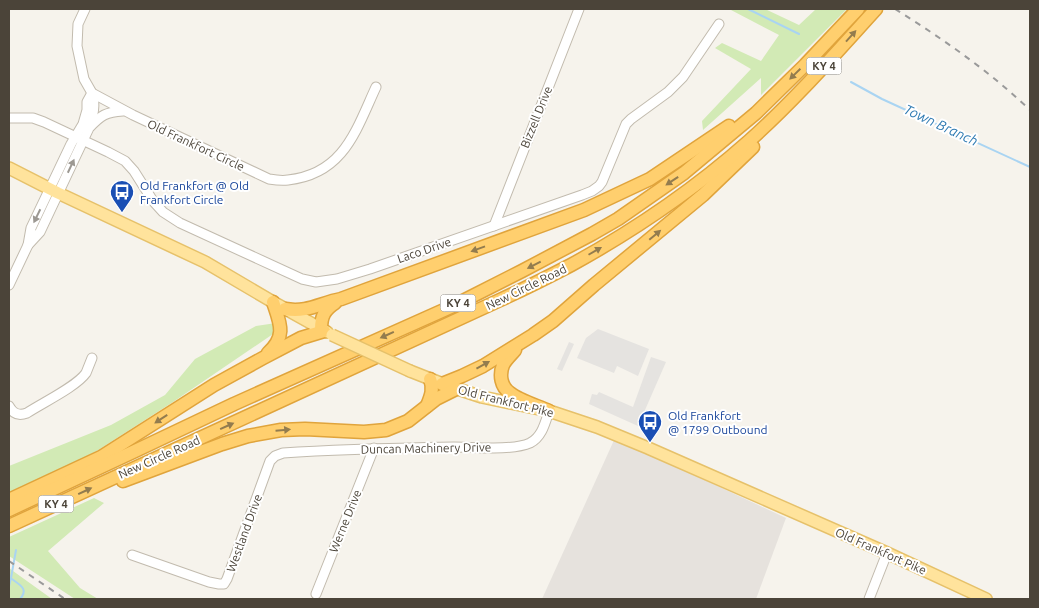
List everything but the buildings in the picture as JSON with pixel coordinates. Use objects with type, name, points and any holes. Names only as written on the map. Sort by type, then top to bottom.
[{"type":"highway","name":"New Circle Road","points":[[9,526],[500,300],[572,264],[612,241],[646,220],[690,188],[750,140],[820,71],[876,9]]},
{"type":"highway","name":"New Circle Road","points":[[9,510],[226,408],[453,306],[557,254],[618,218],[684,173],[756,113],[856,11]]},
{"type":"highway","points":[[427,406],[436,381],[462,376],[482,366],[553,320],[703,194],[767,134],[782,110]]},
{"type":"highway","points":[[285,309],[305,310],[341,299],[584,210],[650,179],[732,124],[756,113]]},
{"type":"highway","points":[[9,500],[101,457],[214,385],[262,358],[301,338],[326,332],[321,320],[325,310],[341,299]]},
{"type":"highway","points":[[262,358],[275,347],[279,338],[280,327],[273,302]]},
{"type":"highway","points":[[521,342],[502,367],[501,377],[503,383],[510,394],[549,411]]},
{"type":"highway","points":[[103,482],[124,481],[248,436],[281,430],[305,429],[382,431],[408,421],[438,397],[456,389]]},
{"type":"main road","name":"Old Frankfort Pike","points":[[9,168],[205,262],[326,332],[410,371],[482,397],[549,411],[597,427],[887,553],[986,599]]},
{"type":"street","points":[[85,9],[78,24],[77,46],[84,79],[94,99],[89,128]]},
{"type":"street","name":"Bizzell Drive","points":[[494,226],[579,9]]},
{"type":"street","name":"Laco Drive","points":[[9,118],[33,118],[108,152],[124,161],[134,171],[153,201],[168,216],[307,281],[323,281],[337,279],[370,269],[582,195],[599,186],[607,174],[626,124],[630,119],[668,92],[683,77],[719,24]]},
{"type":"street","name":"Old Frankfort Circle","points":[[92,93],[124,111],[269,179],[287,180],[300,178],[319,171],[340,155],[350,142],[376,87]]},
{"type":"street","points":[[9,285],[28,246],[40,232],[54,191],[79,138],[92,93]]},
{"type":"street","points":[[79,138],[101,116],[112,112],[124,111]]},
{"type":"street","points":[[9,406],[14,413],[27,413],[74,385],[87,371],[92,358]]},
{"type":"street","name":"Duncan Machinery Drive","points":[[283,453],[374,448],[522,445],[530,443],[542,432],[549,411]]},
{"type":"street","name":"Werne Drive","points":[[316,594],[374,448]]},
{"type":"street","name":"Westland Drive","points":[[132,555],[209,582],[224,584],[228,579],[270,461],[275,456],[283,453]]},
{"type":"street","points":[[869,599],[887,553]]},
{"type":"shaded area","points":[[598,329],[649,349],[638,376],[617,366],[614,373],[577,358],[586,338]]},
{"type":"shaded area","points":[[569,342],[574,344],[562,371],[557,369]]},
{"type":"shaded area","points":[[651,357],[666,362],[638,426],[589,404],[592,394],[597,395],[599,392],[633,407]]},
{"type":"shaded area","points":[[615,438],[786,518],[756,599],[542,599]]},
{"type":"green space","points":[[732,9],[765,9],[799,25],[816,9],[847,9],[761,95],[761,78],[703,130],[702,121],[751,69],[715,48],[722,43],[761,61],[779,35]]},
{"type":"green space","points":[[276,323],[273,334],[173,402],[67,470],[9,499],[9,466],[111,425],[165,395],[195,359],[256,326]]},
{"type":"green space","points":[[94,498],[104,503],[48,551],[80,588],[98,599],[75,599],[9,556],[9,537]]},
{"type":"green space","points":[[9,568],[13,571],[52,599],[9,599]]},
{"type":"waterway","name":"Town Branch","points":[[748,9],[799,34]]},
{"type":"waterway","name":"Town Branch","points":[[851,82],[882,99],[1030,167]]},
{"type":"waterway","points":[[9,586],[16,550]]},
{"type":"waterway","points":[[12,579],[24,590],[23,596],[20,599]]},
{"type":"railway","points":[[895,9],[965,56],[1030,110]]},
{"type":"railway","points":[[9,561],[65,599]]},
{"type":"place","name":"Old Frankfort @ Old Frankfort Circle","points":[[122,213]]},
{"type":"place","name":"Old Frankfort @ 1799 Outbound","points":[[650,443]]}]
